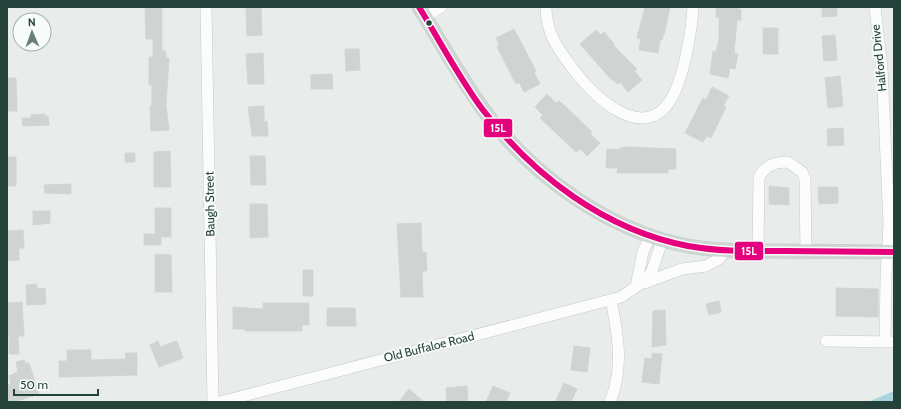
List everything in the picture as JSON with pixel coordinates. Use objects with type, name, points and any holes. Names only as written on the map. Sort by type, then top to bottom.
[{"type":"main road","points":[[422,12],[484,110],[516,148],[542,172],[582,202],[613,220],[656,238],[690,246],[758,251],[891,252]]},
{"type":"street","name":"Baugh Street","points":[[206,7],[213,402]]},
{"type":"street","points":[[422,12],[441,7]]},
{"type":"street","points":[[546,7],[546,20],[554,44],[586,87],[603,102],[626,116],[638,117],[656,114],[670,101],[675,91],[680,79],[693,7]]},
{"type":"street","name":"Halford Drive","points":[[875,7],[882,68],[891,252],[890,342]]},
{"type":"street","points":[[758,251],[759,177],[764,169],[770,164],[788,162],[802,172],[805,179],[806,251]]},
{"type":"street","points":[[639,285],[643,252],[656,238]]},
{"type":"street","name":"Old Buffaloe Road","points":[[220,402],[611,300],[622,296],[639,285],[682,269],[706,266],[719,259],[726,249]]},
{"type":"street","points":[[610,402],[617,377],[619,361],[619,343],[611,300]]},
{"type":"street","points":[[826,341],[890,342]]},
{"type":"water","points":[[894,391],[894,402],[868,402]]},
{"type":"building","points":[[145,7],[162,7],[162,51],[166,51],[166,58],[169,58],[166,105],[169,130],[151,131],[150,106],[152,105],[152,85],[149,85],[149,57],[153,57],[153,39],[146,39]]},
{"type":"building","points":[[261,7],[262,35],[247,36],[246,8]]},
{"type":"building","points":[[645,7],[670,7],[665,31],[662,40],[660,40],[658,53],[639,50],[641,39],[637,38]]},
{"type":"building","points":[[716,7],[738,7],[738,9],[741,9],[741,20],[737,20],[734,53],[738,54],[735,69],[730,68],[728,78],[710,74],[713,51],[716,52],[719,39],[719,17],[716,17]]},
{"type":"building","points":[[822,7],[837,7],[837,16],[822,17]]},
{"type":"building","points":[[763,28],[778,28],[778,54],[763,54]]},
{"type":"building","points":[[514,29],[536,71],[534,72],[540,84],[524,92],[519,82],[516,84],[497,47],[499,45],[496,38]]},
{"type":"building","points":[[596,30],[601,35],[604,32],[615,45],[612,44],[637,69],[634,71],[642,80],[628,92],[620,82],[618,84],[610,78],[580,44]]},
{"type":"building","points":[[835,35],[837,60],[824,61],[822,36]]},
{"type":"building","points":[[345,49],[359,49],[360,70],[346,71]]},
{"type":"building","points":[[263,53],[264,84],[248,84],[246,54]]},
{"type":"building","points":[[332,74],[333,89],[311,89],[311,75]]},
{"type":"building","points":[[840,76],[843,106],[828,108],[825,78]]},
{"type":"building","points":[[7,78],[16,78],[17,111],[7,111]]},
{"type":"building","points":[[712,87],[729,96],[723,106],[726,107],[711,138],[707,136],[703,142],[685,133],[703,98],[706,100]]},
{"type":"building","points":[[547,94],[556,103],[559,101],[566,107],[592,132],[590,134],[600,143],[587,156],[580,149],[576,152],[540,118],[543,115],[535,107]]},
{"type":"building","points":[[264,106],[264,122],[267,121],[268,136],[252,136],[248,107]]},
{"type":"building","points":[[45,114],[45,116],[48,116],[49,125],[23,126],[22,118],[31,118],[31,115]]},
{"type":"building","points":[[843,128],[844,145],[828,146],[827,129]]},
{"type":"building","points":[[620,148],[676,149],[676,169],[668,169],[668,173],[617,173],[618,168],[606,168],[607,149],[620,150]]},
{"type":"building","points":[[170,151],[171,187],[154,187],[154,152]]},
{"type":"building","points":[[125,153],[135,153],[135,162],[125,162]]},
{"type":"building","points":[[250,156],[265,156],[266,185],[251,185]]},
{"type":"building","points":[[7,157],[16,157],[16,186],[7,186]]},
{"type":"building","points":[[71,184],[71,194],[45,193],[44,185]]},
{"type":"building","points":[[769,186],[789,188],[789,205],[769,204]]},
{"type":"building","points":[[818,187],[838,187],[838,203],[819,204]]},
{"type":"building","points":[[250,204],[267,204],[268,237],[250,238]]},
{"type":"building","points":[[155,208],[171,208],[171,237],[161,237],[161,245],[144,245],[144,234],[155,234]]},
{"type":"building","points":[[33,211],[50,211],[50,223],[33,225]]},
{"type":"building","points":[[421,223],[422,252],[426,252],[427,271],[422,271],[423,297],[401,297],[397,224]]},
{"type":"building","points":[[23,230],[24,248],[19,248],[19,260],[7,261],[7,231]]},
{"type":"building","points":[[155,254],[171,255],[172,292],[155,292]]},
{"type":"building","points":[[303,270],[313,270],[313,296],[303,296]]},
{"type":"building","points":[[37,284],[37,289],[45,288],[46,304],[27,305],[26,285]]},
{"type":"building","points":[[836,288],[878,289],[878,317],[836,316]]},
{"type":"building","points":[[719,301],[721,312],[709,315],[706,304]]},
{"type":"building","points":[[22,302],[24,336],[18,336],[19,354],[9,354],[9,337],[7,337],[7,303]]},
{"type":"building","points":[[263,303],[309,303],[309,325],[302,325],[302,331],[245,331],[245,329],[233,329],[233,307],[263,309]]},
{"type":"building","points":[[327,308],[355,308],[356,326],[327,326]]},
{"type":"building","points":[[665,310],[666,345],[652,347],[653,311]]},
{"type":"building","points":[[158,341],[160,347],[177,341],[183,358],[159,367],[150,345]]},
{"type":"building","points":[[574,346],[590,348],[587,372],[571,370]]},
{"type":"building","points":[[67,350],[91,350],[91,360],[126,359],[125,353],[137,353],[137,375],[59,377],[59,361],[67,361]]},
{"type":"building","points":[[652,353],[662,354],[659,384],[642,382],[645,358],[652,359]]},
{"type":"building","points":[[24,360],[25,363],[29,363],[39,394],[14,402],[7,402],[7,385],[11,384],[9,376],[18,372],[16,362]]},
{"type":"building","points":[[564,383],[577,389],[571,402],[555,402]]},
{"type":"building","points":[[467,386],[468,401],[447,402],[446,388]]},
{"type":"building","points":[[493,386],[510,393],[506,402],[486,402]]},
{"type":"building","points":[[409,389],[424,402],[399,402]]},
{"type":"transit line","name":"15L","points":[[419,7],[466,85],[483,110],[503,134],[548,178],[574,197],[600,213],[628,227],[657,238],[700,248],[736,251],[894,252]]}]
